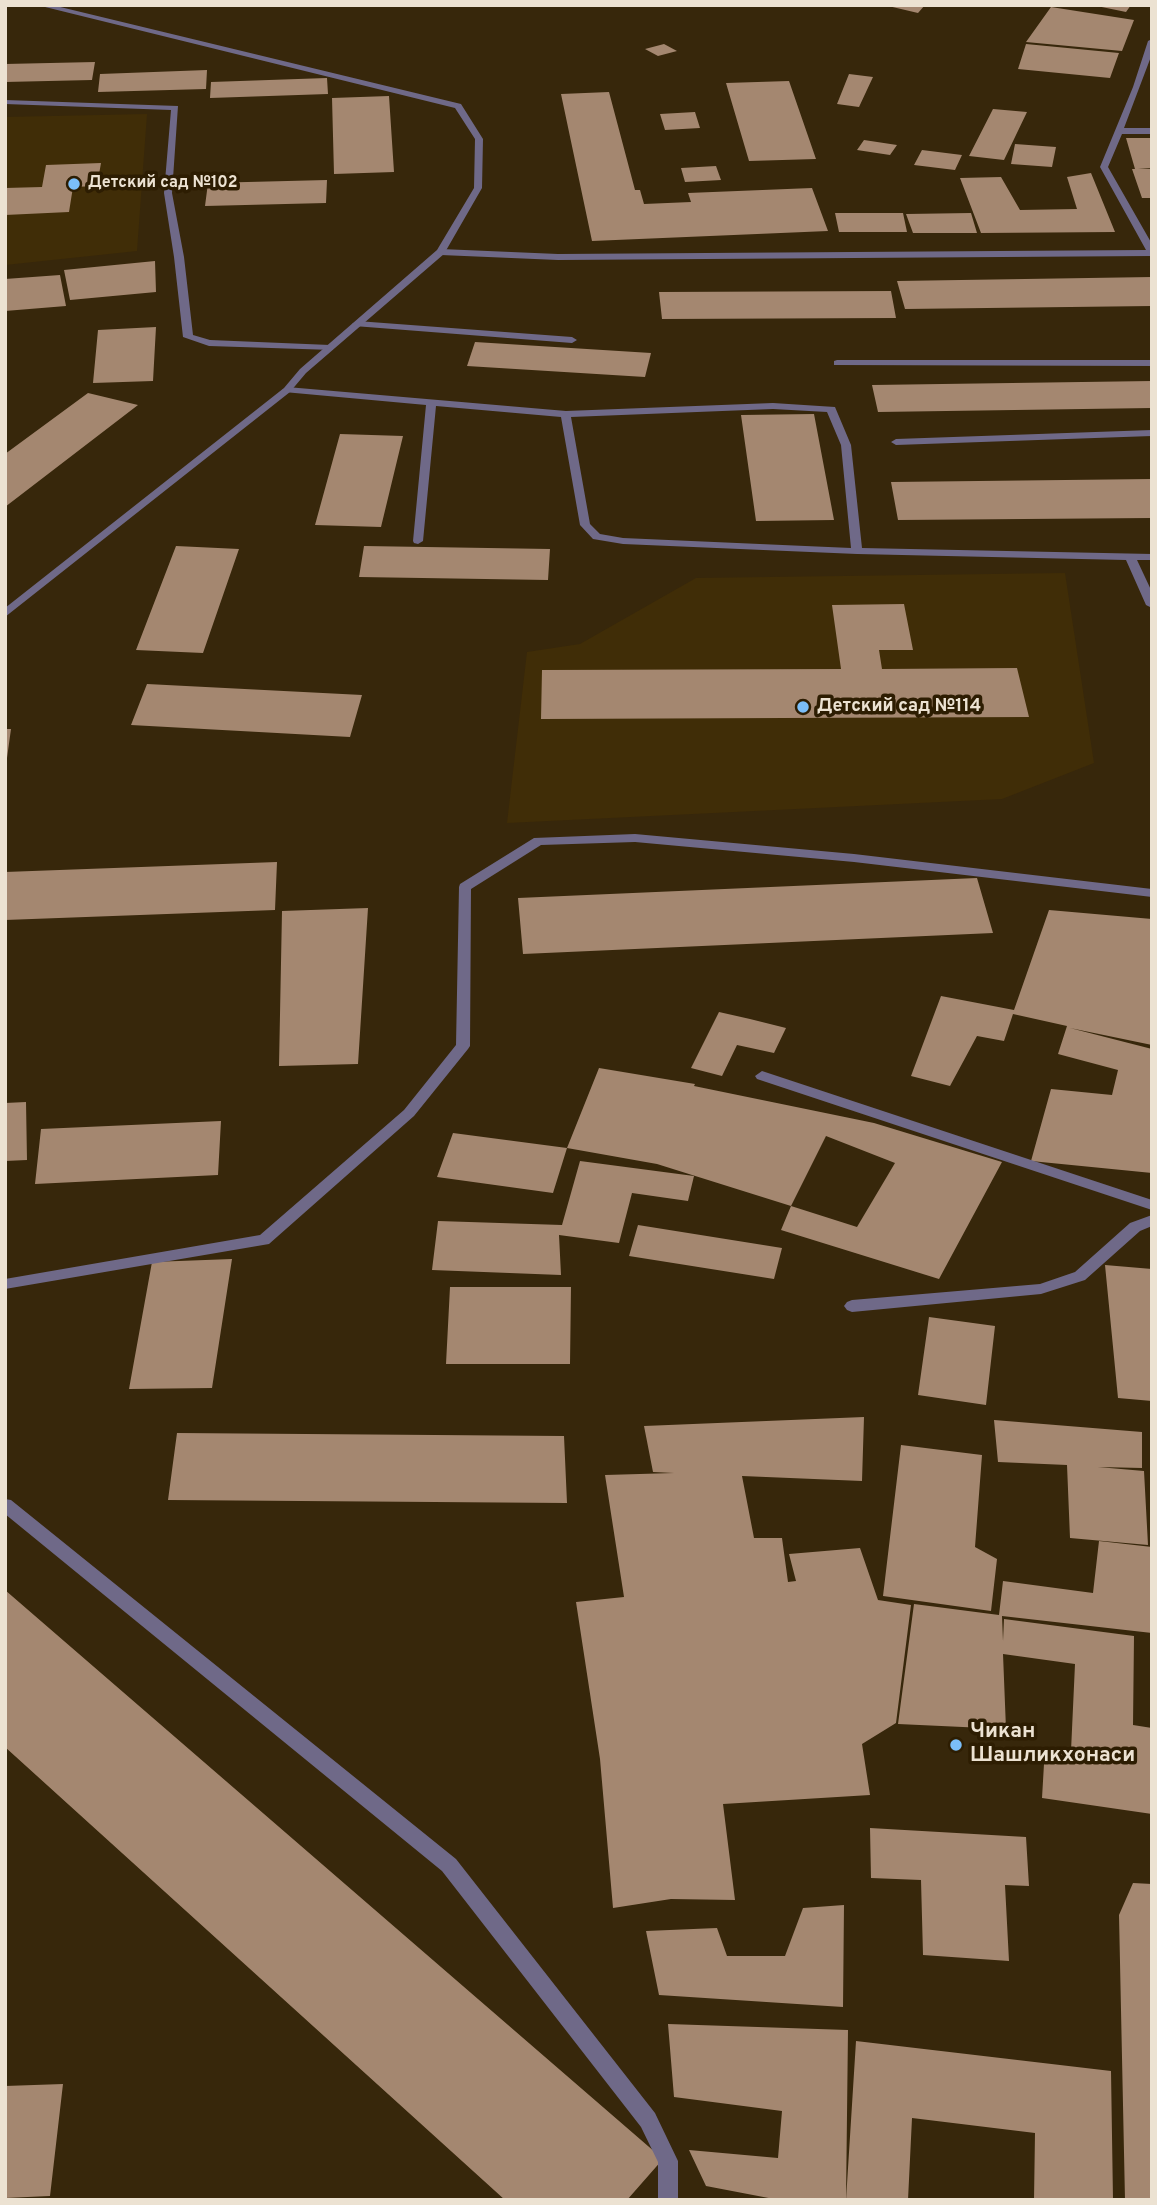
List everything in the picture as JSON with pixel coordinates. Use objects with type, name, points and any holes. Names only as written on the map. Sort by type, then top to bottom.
[{"type":"street","points":[[5,614],[287,390],[303,371],[441,252],[478,188],[480,139],[458,106],[41,5]]},
{"type":"street","points":[[441,252],[558,257],[1152,253],[1104,167],[1137,87],[1152,41]]},
{"type":"street","points":[[5,102],[175,108],[168,193],[188,337],[209,343],[330,348]]},
{"type":"street","points":[[1117,131],[1152,131]]},
{"type":"street","points":[[357,324],[572,340]]},
{"type":"street","points":[[837,363],[1152,363]]},
{"type":"street","points":[[287,390],[566,414],[773,406],[831,409],[846,444],[857,551]]},
{"type":"street","points":[[418,541],[431,402]]},
{"type":"street","points":[[566,414],[585,525],[597,537],[623,541],[857,551],[1152,557]]},
{"type":"street","points":[[896,442],[1152,433]]},
{"type":"street","points":[[1130,556],[1152,605]]},
{"type":"street","points":[[5,1284],[264,1240],[409,1112],[463,1046],[465,887],[538,841],[635,838],[854,859],[1152,894]]},
{"type":"street","points":[[762,1076],[1152,1206]]},
{"type":"street","points":[[852,1306],[1041,1289],[1080,1276],[1135,1227],[1152,1220]]},
{"type":"street","points":[[5,1505],[449,1865],[648,2120],[668,2161],[668,2200]]},
{"type":"shaded area","name":"Детский сад №102","points":[[147,114],[137,251],[5,265],[5,117]]},
{"type":"shaded area","name":"Детский сад №114","points":[[1065,573],[1094,763],[1002,799],[507,823],[527,652],[580,644],[696,578]]},
{"type":"building","points":[[884,5],[925,5],[918,13]]},
{"type":"building","points":[[1092,5],[1131,5],[1126,12]]},
{"type":"building","points":[[1051,7],[1134,20],[1122,51],[1026,42]]},
{"type":"building","points":[[664,44],[677,51],[658,56],[645,49]]},
{"type":"building","points":[[1026,44],[1119,53],[1110,78],[1018,69]]},
{"type":"building","points":[[95,62],[92,80],[5,82],[5,64]]},
{"type":"building","points":[[207,70],[206,89],[98,92],[100,74]]},
{"type":"building","points":[[849,74],[873,77],[859,107],[837,104]]},
{"type":"building","points":[[327,78],[328,94],[210,98],[211,82]]},
{"type":"building","points":[[789,81],[816,159],[749,161],[726,83]]},
{"type":"building","points":[[609,92],[635,190],[640,190],[644,204],[691,202],[688,193],[812,188],[828,231],[592,241],[561,94]]},
{"type":"building","points":[[389,96],[394,172],[334,174],[332,98]]},
{"type":"building","points":[[993,109],[1027,112],[1004,160],[969,156]]},
{"type":"building","points":[[695,112],[700,128],[665,130],[660,114]]},
{"type":"building","points":[[1126,138],[1152,138],[1152,168],[1138,168],[1152,169],[1152,198],[1142,198],[1132,169],[1135,169]]},
{"type":"building","points":[[864,140],[897,145],[890,155],[857,150]]},
{"type":"building","points":[[1015,144],[1056,147],[1052,167],[1011,164]]},
{"type":"building","points":[[922,150],[962,155],[955,170],[914,165]]},
{"type":"building","points":[[101,163],[97,186],[73,187],[69,212],[5,215],[5,188],[42,187],[46,165]]},
{"type":"building","points":[[716,166],[721,180],[685,182],[681,168]]},
{"type":"building","points":[[1091,173],[1115,232],[981,233],[960,178],[1001,177],[1020,210],[1077,209],[1067,177]]},
{"type":"building","points":[[327,180],[326,203],[205,206],[208,183]]},
{"type":"building","points":[[835,213],[903,213],[907,232],[839,232]]},
{"type":"building","points":[[971,213],[977,233],[913,233],[906,214]]},
{"type":"building","points":[[155,261],[156,292],[70,300],[64,270]]},
{"type":"building","points":[[60,275],[66,306],[5,311],[5,279]]},
{"type":"building","points":[[1152,277],[1152,306],[905,309],[897,281]]},
{"type":"building","points":[[891,291],[896,318],[662,319],[659,292]]},
{"type":"building","points":[[156,327],[153,381],[93,383],[98,330]]},
{"type":"building","points":[[475,342],[651,353],[645,377],[467,366]]},
{"type":"building","points":[[1152,381],[1152,408],[878,412],[872,385]]},
{"type":"building","points":[[88,393],[138,405],[5,507],[5,454]]},
{"type":"building","points":[[814,414],[834,520],[756,521],[741,415]]},
{"type":"building","points":[[340,434],[403,436],[381,527],[315,525]]},
{"type":"building","points":[[1152,479],[1152,518],[898,520],[891,482]]},
{"type":"building","points":[[176,546],[239,549],[203,653],[136,650]]},
{"type":"building","points":[[364,546],[550,549],[548,580],[359,577]]},
{"type":"building","points":[[904,604],[913,650],[879,650],[882,669],[1017,668],[1029,717],[541,719],[542,670],[841,669],[832,605]]},
{"type":"building","points":[[147,684],[362,695],[350,737],[131,725]]},
{"type":"building","points":[[5,729],[11,729],[7,758],[5,758]]},
{"type":"building","points":[[277,862],[275,910],[5,920],[5,872]]},
{"type":"building","points":[[977,878],[993,933],[523,954],[518,898]]},
{"type":"building","points":[[368,908],[358,1064],[279,1066],[282,911]]},
{"type":"building","points":[[1049,910],[1152,919],[1152,1045],[1070,1028],[1152,1049],[1152,1173],[1031,1161],[1051,1089],[1112,1095],[1118,1070],[1058,1054],[1067,1026],[1013,1014],[1004,1041],[977,1036],[950,1086],[911,1076],[941,996],[1014,1010]]},
{"type":"building","points":[[719,1012],[786,1028],[774,1053],[737,1045],[722,1076],[691,1068]]},
{"type":"building","points":[[599,1068],[695,1084],[694,1086],[874,1123],[1002,1162],[939,1279],[781,1230],[791,1206],[657,1164],[567,1148]],"holes":[[[826,1136],[895,1163],[857,1227],[791,1206]]]},
{"type":"building","points":[[26,1102],[27,1160],[5,1161],[5,1103]]},
{"type":"building","points":[[221,1121],[218,1175],[35,1184],[41,1129]]},
{"type":"building","points":[[453,1133],[567,1148],[553,1193],[437,1177]]},
{"type":"building","points":[[580,1161],[694,1176],[688,1201],[632,1193],[619,1243],[559,1235],[561,1275],[432,1270],[438,1221],[562,1225]]},
{"type":"building","points":[[638,1225],[782,1248],[774,1279],[629,1256]]},
{"type":"building","points":[[232,1259],[212,1388],[129,1389],[152,1262]]},
{"type":"building","points":[[1105,1265],[1152,1269],[1152,1401],[1118,1398]]},
{"type":"building","points":[[450,1287],[571,1287],[570,1364],[446,1364]]},
{"type":"building","points":[[929,1317],[995,1326],[986,1405],[918,1395]]},
{"type":"building","points":[[864,1417],[862,1481],[742,1476],[754,1538],[782,1538],[788,1582],[796,1581],[789,1554],[860,1548],[878,1600],[911,1605],[896,1723],[862,1744],[870,1795],[723,1804],[735,1900],[671,1899],[613,1908],[600,1759],[576,1602],[624,1597],[605,1475],[674,1473],[653,1472],[644,1426]]},
{"type":"building","points":[[994,1420],[1142,1432],[1142,1468],[1098,1467],[1144,1471],[1148,1545],[1070,1538],[1067,1465],[998,1462]]},
{"type":"building","points":[[177,1433],[564,1436],[567,1503],[168,1500]]},
{"type":"building","points":[[901,1445],[982,1455],[975,1547],[997,1559],[991,1611],[883,1596]]},
{"type":"building","points":[[1099,1541],[1152,1547],[1152,1633],[1002,1616],[1003,1641],[1004,1619],[1134,1636],[1133,1725],[1152,1728],[1152,1814],[1042,1798],[1045,1747],[1071,1751],[1075,1664],[1003,1654],[1006,1729],[898,1724],[914,1604],[999,1615],[1003,1581],[1093,1593]]},
{"type":"building","points":[[5,1590],[663,2159],[627,2200],[505,2200],[5,1747]]},
{"type":"building","points":[[870,1828],[1026,1837],[1029,1886],[1005,1885],[1009,1961],[923,1955],[921,1880],[871,1878]]},
{"type":"building","points":[[1133,1883],[1152,1884],[1152,2200],[1125,2200],[1119,1915]]},
{"type":"building","points":[[844,1905],[843,2007],[659,1995],[646,1931],[717,1928],[727,1956],[785,1956],[803,1908]]},
{"type":"building","points":[[668,2024],[848,2030],[846,2200],[779,2200],[706,2186],[689,2150],[778,2158],[782,2111],[674,2097]]},
{"type":"building","points":[[856,2041],[1111,2071],[1113,2200],[1034,2200],[1035,2133],[912,2118],[908,2200],[846,2200]]},
{"type":"building","points":[[63,2084],[50,2196],[5,2198],[5,2086]]},
{"type":"place","name":"Детский сад №102","points":[[74,184]]},
{"type":"place","name":"Детский сад №114","points":[[803,707]]},
{"type":"place","name":"Чикан Шашликхонаси","points":[[956,1745]]}]
